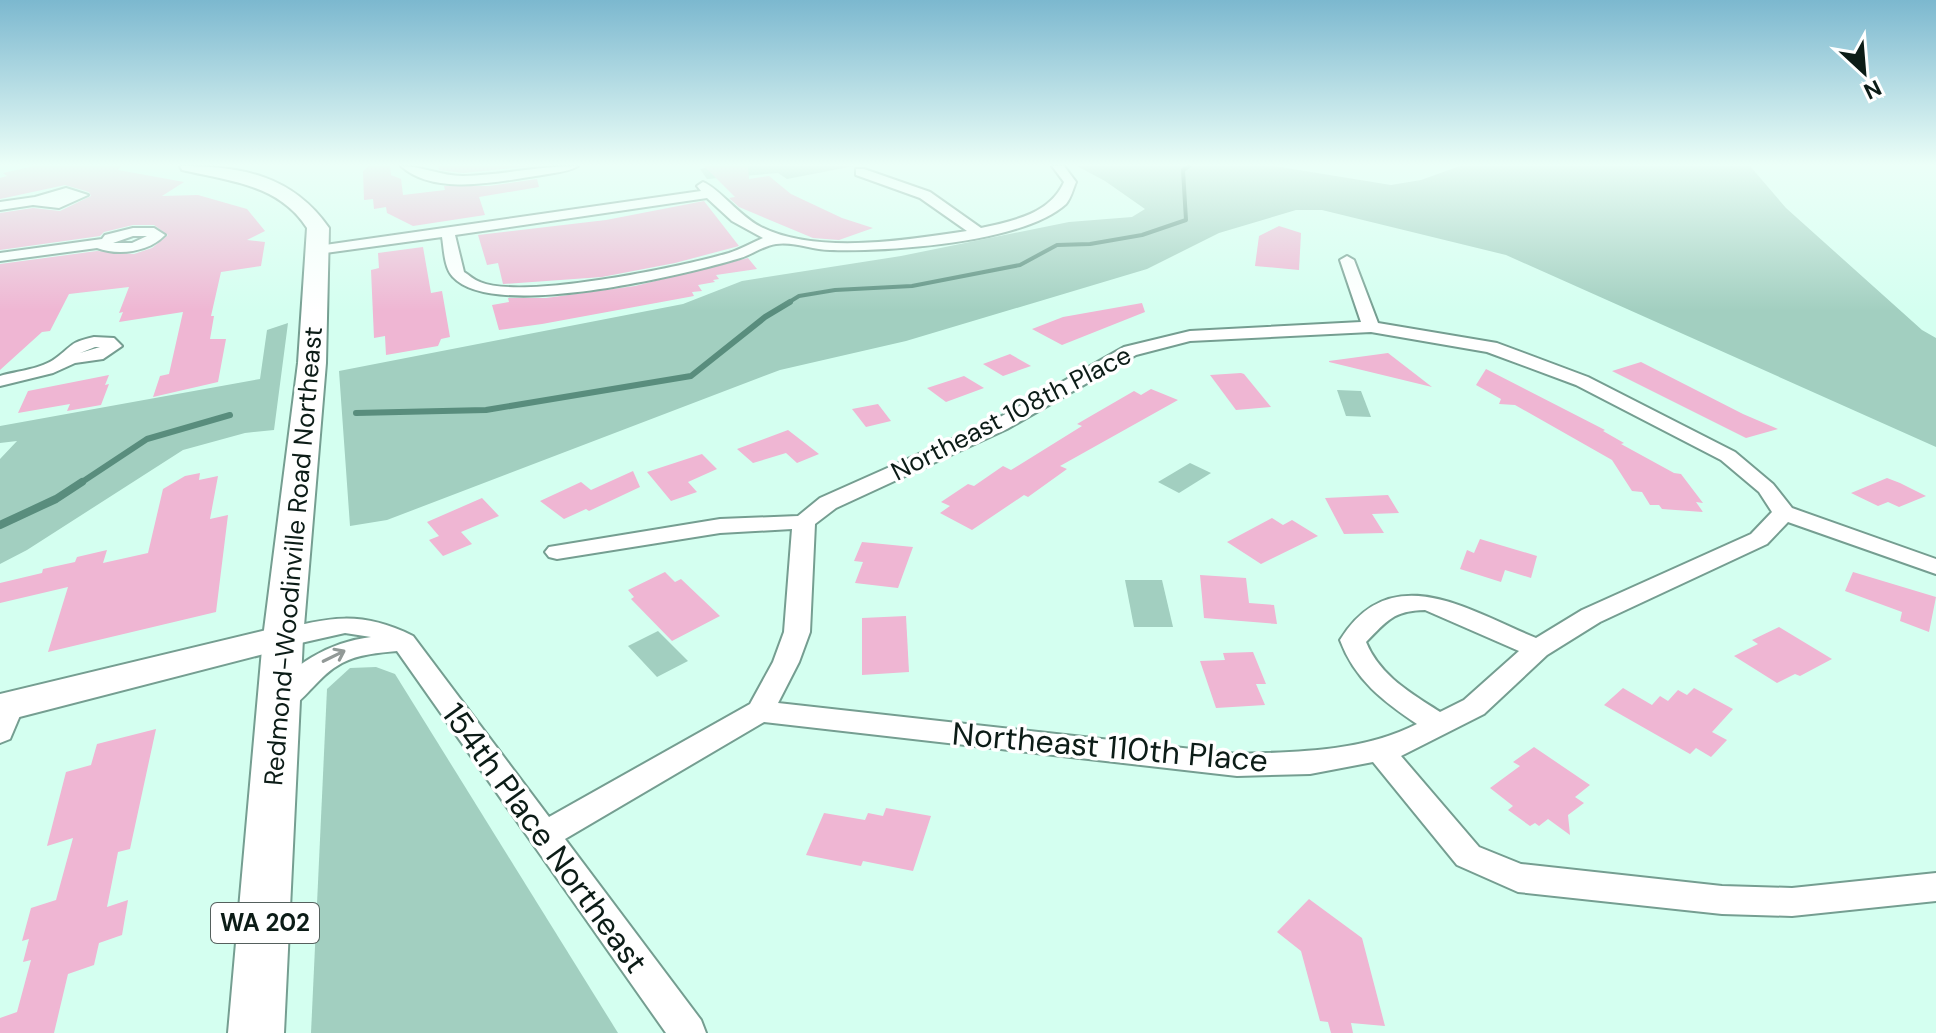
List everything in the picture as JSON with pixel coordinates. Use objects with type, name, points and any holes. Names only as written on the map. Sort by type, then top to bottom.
[{"type":"main road","name":"Redmond-Woodinville Road Northeast","points":[[256,1033],[283,638],[312,363],[318,228],[312,214]]},
{"type":"street","points":[[318,250],[561,214]]},
{"type":"street","points":[[728,214],[745,226],[778,239],[809,244],[883,246],[978,232],[1042,214]]},
{"type":"street","points":[[953,214],[978,232]]},
{"type":"street","points":[[448,233],[458,275],[467,283],[490,291],[526,292],[701,265],[739,255],[778,239]]},
{"type":"street","points":[[0,257],[103,243]]},
{"type":"street","points":[[1347,260],[1371,327]]},
{"type":"street","name":"Northeast 108th Place","points":[[804,522],[828,503],[1000,425],[1130,351],[1190,336],[1371,327],[1491,347],[1582,381],[1728,456],[1766,488],[1784,513]]},
{"type":"street","points":[[0,381],[47,369],[71,358]]},
{"type":"street","points":[[1784,513],[1936,567]]},
{"type":"street","name":"Northeast 110th Place","points":[[760,711],[1237,765],[1310,763],[1380,751],[1399,746],[1474,707],[1538,649],[1591,616],[1759,539],[1784,513]]},
{"type":"street","points":[[543,836],[760,711],[786,662],[797,632],[804,522],[720,526],[557,552]]},
{"type":"street","points":[[1440,726],[1368,673],[1357,656],[1353,640],[1383,610],[1403,603],[1428,602],[1538,649]]},
{"type":"street","points":[[3,715],[339,625],[361,624],[382,630],[404,642]]},
{"type":"street","points":[[279,703],[313,668],[336,654],[364,645],[404,642]]},
{"type":"street","name":"154th Place Northeast","points":[[404,642],[688,1033]]},
{"type":"street","points":[[1380,751],[1468,856],[1518,878],[1722,900],[1792,902],[1936,887]]},
{"type":"green space","points":[[1137,214],[1282,214],[1219,233],[1147,269],[906,341],[780,370],[387,520],[350,526],[339,371],[683,304],[742,281],[901,256],[1069,222]]},
{"type":"green space","points":[[1339,214],[1793,214],[1922,330],[1936,338],[1936,447],[1506,255]]},
{"type":"green space","points":[[288,323],[274,430],[245,433],[183,450],[0,564],[0,459],[17,441],[0,443],[0,426],[260,379],[267,330]]},
{"type":"green space","points":[[1337,390],[1361,391],[1371,417],[1346,416]]},
{"type":"green space","points":[[1190,463],[1211,473],[1179,493],[1158,482]]},
{"type":"green space","points":[[1125,580],[1162,580],[1173,627],[1134,627]]},
{"type":"green space","points":[[658,631],[688,661],[657,677],[628,646]]},
{"type":"green space","points":[[376,667],[395,674],[618,1033],[311,1033],[327,689],[350,668]]},
{"type":"building","points":[[0,214],[251,214],[265,231],[247,240],[265,242],[261,266],[221,272],[211,316],[214,316],[210,339],[226,339],[218,382],[153,397],[160,376],[169,374],[183,312],[119,322],[123,312],[119,313],[129,287],[69,294],[50,331],[42,332],[0,370],[0,264],[97,251],[134,254],[152,248],[168,235],[154,225],[133,225],[104,232],[100,236],[0,250]]},
{"type":"building","points":[[389,214],[485,215],[413,226]]},
{"type":"building","points":[[636,214],[714,214],[739,246],[675,263],[602,277],[503,284],[498,263],[487,265],[478,235]]},
{"type":"building","points":[[756,214],[834,214],[873,228],[839,240],[813,238]]},
{"type":"building","points":[[1279,226],[1301,233],[1299,270],[1255,266],[1259,236]]},
{"type":"building","points":[[423,247],[431,293],[442,291],[450,337],[441,339],[438,346],[386,355],[385,336],[374,338],[371,270],[379,268],[378,253]]},
{"type":"building","points":[[748,258],[757,269],[716,275],[719,279],[713,280],[715,282],[698,285],[702,291],[692,292],[694,296],[542,324],[499,330],[492,305],[509,302],[508,298],[546,298],[635,286]]},
{"type":"building","points":[[1142,303],[1145,312],[1062,345],[1032,329],[1063,317]]},
{"type":"building","points":[[1388,353],[1432,387],[1329,362],[1329,361]]},
{"type":"building","points":[[1010,354],[1031,366],[1003,376],[983,364]]},
{"type":"building","points":[[1641,362],[1778,429],[1746,438],[1612,371]]},
{"type":"building","points":[[1486,369],[1605,430],[1624,443],[1621,444],[1681,474],[1703,503],[1696,502],[1703,512],[1650,505],[1642,492],[1632,491],[1612,460],[1515,405],[1499,404],[1501,399],[1476,385]]},
{"type":"building","points":[[1241,373],[1271,407],[1236,410],[1210,375]]},
{"type":"building","points":[[109,375],[101,405],[67,411],[70,404],[18,413],[28,391]]},
{"type":"building","points":[[964,376],[984,388],[946,402],[927,388]]},
{"type":"building","points":[[1151,389],[1178,400],[1060,466],[1067,469],[1028,497],[1024,495],[972,530],[940,513],[950,506],[941,502],[968,484],[974,486],[1003,466],[1011,470],[1082,426],[1077,424],[1134,391],[1141,395]]},
{"type":"building","points":[[878,404],[891,421],[866,427],[852,409]]},
{"type":"building","points":[[788,430],[819,454],[797,463],[786,453],[753,463],[737,449]]},
{"type":"building","points":[[702,454],[717,469],[688,482],[697,492],[671,501],[647,472]]},
{"type":"building","points":[[633,471],[640,487],[589,511],[586,509],[564,519],[540,501],[581,482],[591,490]]},
{"type":"building","points":[[200,473],[199,480],[218,476],[210,519],[228,515],[216,612],[48,652],[68,587],[0,603],[0,583],[42,573],[43,569],[107,550],[103,563],[148,553],[163,489],[185,476]]},
{"type":"building","points":[[1887,478],[1926,496],[1899,507],[1888,502],[1878,506],[1851,493]]},
{"type":"building","points":[[1388,495],[1399,513],[1372,514],[1384,533],[1344,534],[1325,498]]},
{"type":"building","points":[[482,498],[499,516],[461,532],[472,544],[443,556],[429,540],[439,536],[427,522]]},
{"type":"building","points":[[1272,518],[1283,525],[1292,520],[1318,536],[1261,564],[1227,542]]},
{"type":"building","points":[[1480,539],[1537,556],[1531,578],[1505,570],[1501,582],[1460,569],[1467,550],[1474,553]]},
{"type":"building","points":[[862,542],[913,547],[898,588],[855,583],[863,562],[854,561]]},
{"type":"building","points":[[665,572],[675,582],[681,579],[720,616],[672,641],[631,599],[634,597],[628,590]]},
{"type":"building","points":[[1853,572],[1936,597],[1929,632],[1900,621],[1902,612],[1845,591]]},
{"type":"building","points":[[1200,575],[1246,578],[1249,603],[1274,605],[1277,624],[1204,618]]},
{"type":"building","points":[[906,616],[909,672],[862,675],[862,618]]},
{"type":"building","points":[[1779,627],[1832,659],[1800,676],[1795,674],[1777,683],[1734,656],[1758,644],[1752,640]]},
{"type":"building","points":[[1253,652],[1266,684],[1256,684],[1265,705],[1216,708],[1200,661],[1225,660],[1223,653]]},
{"type":"building","points":[[1623,688],[1652,705],[1660,696],[1668,701],[1678,690],[1687,695],[1694,688],[1733,709],[1712,732],[1727,740],[1711,757],[1696,748],[1690,754],[1604,705]]},
{"type":"building","points":[[156,729],[130,849],[118,852],[107,907],[128,900],[122,935],[99,943],[94,965],[68,974],[54,1033],[0,1033],[0,1018],[17,1012],[31,960],[23,962],[29,939],[22,941],[31,908],[56,900],[73,838],[47,846],[66,772],[91,765],[97,744]]},
{"type":"building","points":[[1534,747],[1590,785],[1575,797],[1584,803],[1568,815],[1570,835],[1548,819],[1539,826],[1535,823],[1530,826],[1508,810],[1513,806],[1490,788],[1520,766],[1513,762]]},
{"type":"building","points":[[886,808],[931,816],[913,871],[863,861],[861,866],[806,855],[824,813],[865,820],[868,813],[883,816]]},
{"type":"building","points":[[1309,899],[1362,938],[1385,1026],[1351,1023],[1353,1033],[1331,1033],[1328,1022],[1320,1021],[1301,951],[1277,932]]},
{"type":"waterway","points":[[786,304],[799,296],[835,290],[912,286],[1020,265],[1057,245],[1090,244],[1142,235],[1186,220],[1186,214]]},
{"type":"waterway","points":[[356,413],[486,410],[691,376],[765,317],[790,302]]},
{"type":"waterway","points":[[79,484],[147,439],[230,415]]},
{"type":"waterway","points":[[0,525],[56,499],[82,482]]}]
